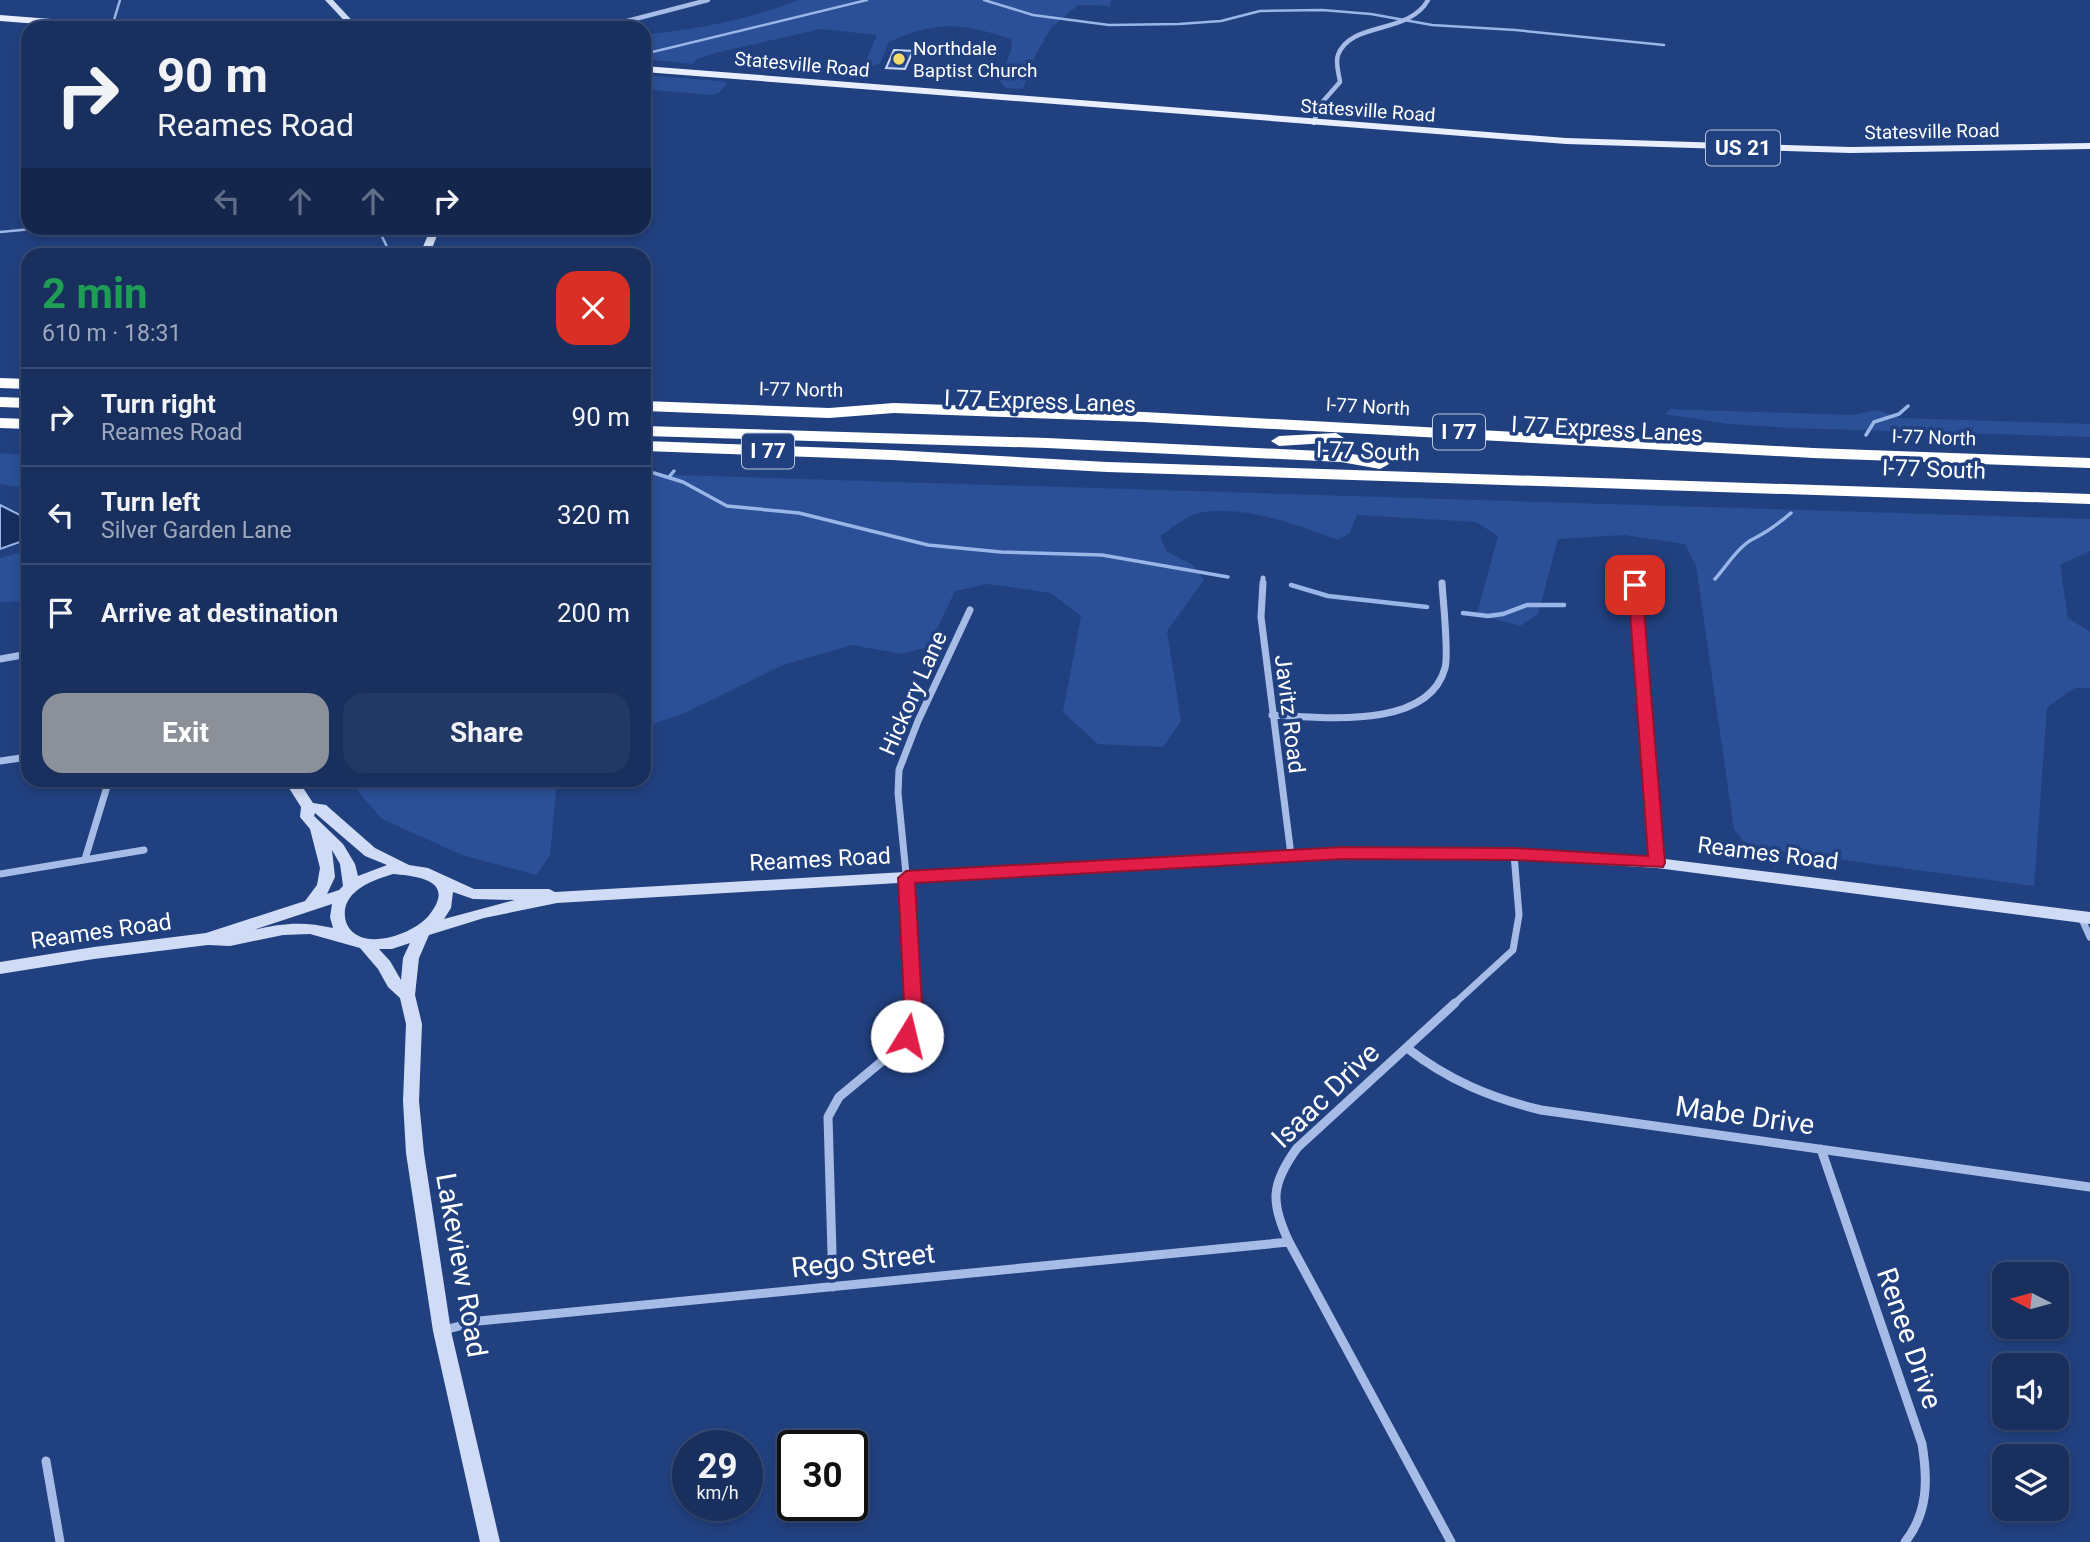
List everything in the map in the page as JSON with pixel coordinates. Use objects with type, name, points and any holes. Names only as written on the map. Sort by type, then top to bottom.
[{"type":"highway","points":[[0,383],[21,384]]},
{"type":"highway","points":[[0,402],[21,403]]},
{"type":"highway","name":"I-77 North","points":[[651,406],[829,413],[894,408],[1144,417],[1814,453],[2090,463]]},
{"type":"highway","points":[[0,411],[21,411]]},
{"type":"highway","name":"I 77 Express Lanes","points":[[829,413],[888,421],[1336,438],[1698,459],[2090,473]]},
{"type":"highway","points":[[651,422],[1303,441],[1336,438]]},
{"type":"highway","points":[[0,423],[21,424]]},
{"type":"highway","points":[[651,431],[1084,445],[1341,457],[1380,464]]},
{"type":"highway","name":"I-77 South","points":[[651,446],[892,455],[1121,468],[2090,499]]},
{"type":"highway","name":"I 77 Express Lanes","points":[[892,455],[1072,455],[2090,487]]},
{"type":"main road","points":[[329,0],[348,21]]},
{"type":"main road","points":[[0,18],[38,21]]},
{"type":"main road","name":"Statesville Road","points":[[651,70],[1527,139],[1717,148],[1899,150],[2090,146]]},
{"type":"main road","points":[[295,787],[308,807],[307,817],[339,848],[348,862],[347,891]]},
{"type":"main road","points":[[308,807],[321,809],[370,852],[393,864],[414,869],[430,873],[441,881],[447,891],[446,905],[425,931],[390,944],[365,944],[348,937],[340,930],[336,918],[338,905],[347,891],[378,873],[414,869]]},
{"type":"main road","points":[[310,904],[321,894],[328,882],[330,866],[317,828]]},
{"type":"main road","name":"Reames Road","points":[[425,931],[484,912],[557,897],[1291,855],[1416,852],[1514,854],[1657,863],[2085,917]]},
{"type":"main road","name":"Reames Road","points":[[441,881],[473,894],[534,893],[557,897]]},
{"type":"main road","name":"Reames Road","points":[[208,939],[347,891]]},
{"type":"main road","name":"Reames Road","points":[[0,968],[208,939],[230,940],[283,929],[310,928],[348,937]]},
{"type":"main road","name":"Lakeview Road","points":[[425,931],[411,958],[407,995],[414,1024],[411,1101],[415,1153],[442,1331],[490,1542]]},
{"type":"main road","name":"Lakeview Road","points":[[365,944],[384,965],[394,983],[407,995]]},
{"type":"street","points":[[627,21],[708,0]]},
{"type":"street","points":[[1314,123],[1318,107],[1340,82],[1338,56],[1344,45],[1367,33],[1411,19],[1426,8],[1428,0]]},
{"type":"street","name":"Javitz Road","points":[[1263,578],[1261,617],[1291,855]]},
{"type":"street","points":[[1272,715],[1384,715],[1412,706],[1426,697],[1444,679],[1446,667],[1442,582]]},
{"type":"street","points":[[1635,585],[1657,863]]},
{"type":"street","name":"Hickory Lane","points":[[833,1287],[828,1117],[839,1097],[898,1048],[907,1036],[913,1003],[898,793],[899,770],[918,721],[970,610]]},
{"type":"street","points":[[0,659],[21,655]]},
{"type":"street","points":[[0,761],[21,758]]},
{"type":"street","points":[[85,859],[107,787]]},
{"type":"street","points":[[0,874],[144,850]]},
{"type":"street","name":"Isaac Drive","points":[[1451,1542],[1289,1242],[1276,1214],[1274,1196],[1281,1168],[1297,1147],[1513,950],[1519,911],[1514,854]]},
{"type":"street","points":[[2085,917],[2090,937]]},
{"type":"street","name":"Mabe Drive","points":[[1407,1048],[1450,1079],[1506,1102],[1541,1110],[2090,1188]]},
{"type":"street","name":"Renee Drive","points":[[1821,1149],[1922,1444],[1926,1493],[1920,1518],[1905,1542]]},
{"type":"street","name":"Rego Street","points":[[442,1331],[479,1321],[1289,1242]]},
{"type":"street","points":[[46,1461],[60,1542]]},
{"type":"shaded area","points":[[798,0],[1111,0],[1110,6],[1078,5],[1051,28],[1036,54],[1023,89],[1006,88],[1000,81],[1012,47],[1011,39],[964,27],[936,27],[889,42],[880,63],[873,66],[865,63],[877,35],[821,29],[715,53],[697,59],[692,64],[651,60],[651,34],[722,23]]},
{"type":"shaded area","points":[[651,76],[727,83],[719,93],[711,95],[651,90]]},
{"type":"shaded area","points":[[1670,409],[1852,415],[1878,410],[1900,418],[2090,424],[2090,437],[1729,424],[1665,414]]},
{"type":"shaded area","points":[[0,453],[21,455],[21,488],[0,484]]},
{"type":"shaded area","points":[[651,474],[2090,519],[2090,551],[2060,565],[2068,618],[2090,632],[2090,688],[2075,688],[2047,707],[2034,886],[1748,847],[1734,829],[1696,566],[1685,544],[1624,535],[1558,539],[1538,614],[1520,626],[1477,614],[1498,536],[1476,522],[1357,515],[1350,533],[1338,540],[1255,514],[1220,511],[1193,515],[1160,536],[1166,551],[1193,565],[1204,580],[1167,631],[1181,721],[1163,747],[1098,744],[1063,712],[1081,616],[1051,593],[987,584],[955,591],[928,647],[902,654],[852,645],[783,665],[687,712],[651,725]]},
{"type":"shaded area","points":[[0,505],[21,516],[21,542],[0,549]]},
{"type":"shaded area","points":[[21,551],[21,601],[0,602],[0,558]]},
{"type":"shaded area","points":[[354,787],[556,787],[550,855],[536,875],[462,855],[382,819]]},
{"type":"building","name":"Northdale Baptist Church","points":[[894,50],[913,51],[905,69],[886,68]]},
{"type":"waterway","points":[[114,20],[120,0]]},
{"type":"waterway","points":[[651,52],[867,0]]},
{"type":"waterway","points":[[984,0],[1033,15],[1109,25],[1179,24],[1221,21],[1260,11],[1322,10],[1371,14],[1432,25],[1515,30],[1664,45]]},
{"type":"waterway","points":[[0,232],[21,230]]},
{"type":"waterway","points":[[381,235],[388,248]]},
{"type":"waterway","points":[[1866,435],[1874,422],[1899,414],[1908,406]]},
{"type":"waterway","points":[[669,477],[674,471]]},
{"type":"waterway","points":[[654,473],[683,482],[727,506],[799,513],[928,545],[1001,552],[1102,555],[1228,577]]},
{"type":"waterway","points":[[1715,579],[1749,541],[1791,513]]},
{"type":"waterway","points":[[1291,585],[1328,596],[1427,607]]},
{"type":"waterway","points":[[1463,613],[1488,616],[1503,614],[1527,605],[1564,605]]},
{"type":"place","name":"Northdale Baptist Church","points":[[899,59]]},
{"type":"route","points":[[907,1036],[913,1003],[906,878],[1343,853],[1514,854],[1657,863],[1635,585]]}]
